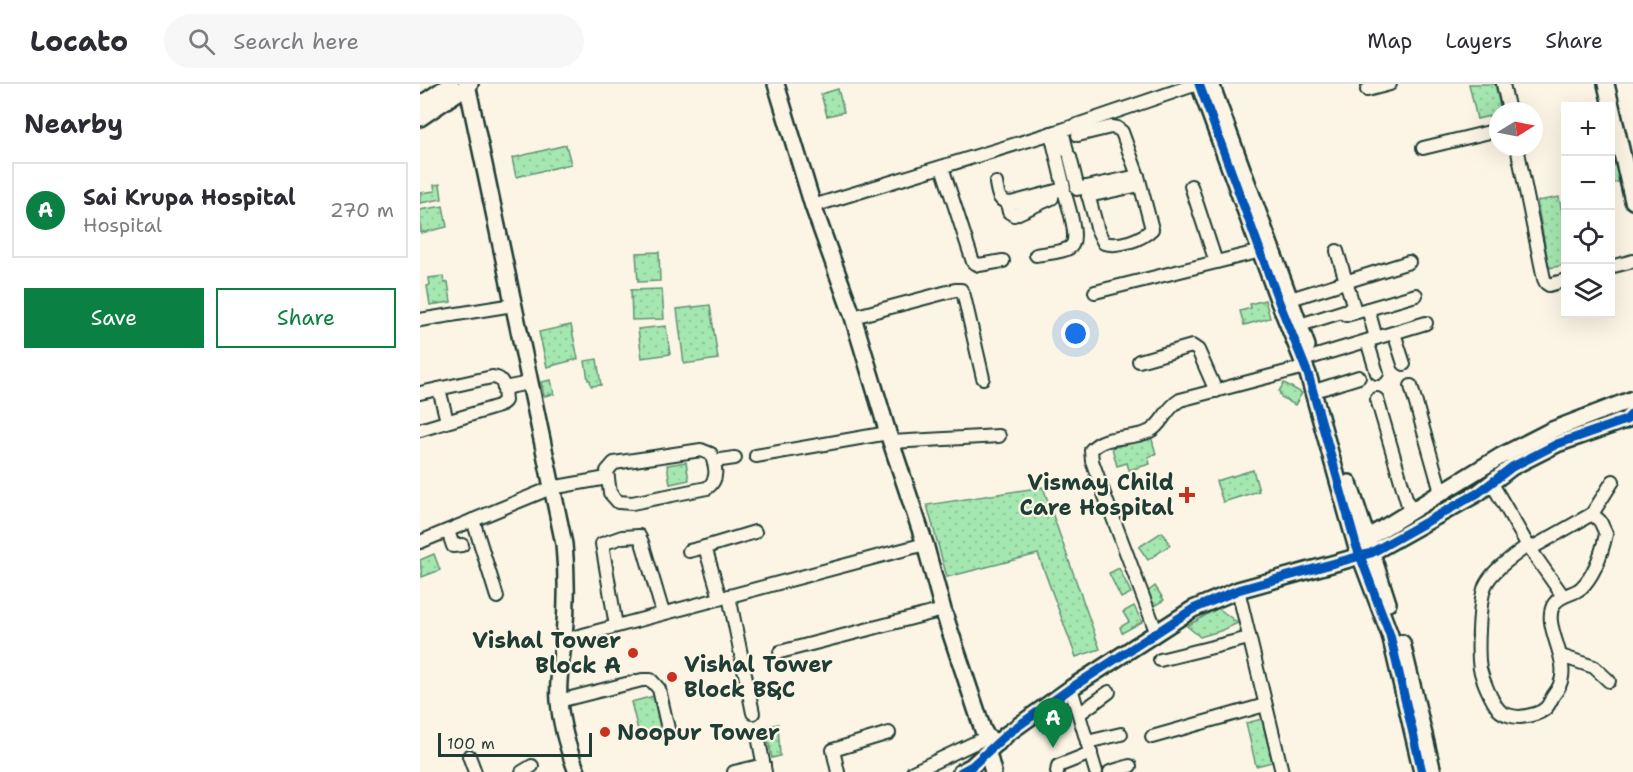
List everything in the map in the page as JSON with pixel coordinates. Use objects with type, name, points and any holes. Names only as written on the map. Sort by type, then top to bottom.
[{"type":"street","points":[[420,105],[451,84]]},
{"type":"street","points":[[777,84],[813,206],[853,317],[926,544],[943,609],[991,744],[993,772]]},
{"type":"street","points":[[813,206],[1056,132],[1198,84],[1261,251],[1301,327],[1306,361],[1321,389],[1360,551],[1404,648],[1433,772]]},
{"type":"street","points":[[1211,84],[1306,361],[1360,551],[1390,635],[1422,772]]},
{"type":"street","points":[[1367,90],[1390,84]]},
{"type":"street","points":[[1503,84],[1507,102]]},
{"type":"street","points":[[1606,84],[1632,194]]},
{"type":"street","points":[[420,118],[468,85],[564,544],[568,586],[564,640],[559,668],[559,701],[565,740],[577,772]]},
{"type":"street","points":[[1056,132],[1072,190],[1104,243],[1116,244],[1144,237],[1152,229],[1126,138],[1117,128],[1078,135]]},
{"type":"street","points":[[1036,255],[1068,249],[1073,245],[1075,237],[1068,154],[1056,132]]},
{"type":"street","points":[[1424,148],[1489,132]]},
{"type":"street","points":[[1518,156],[1544,279],[1549,285],[1561,281]]},
{"type":"street","points":[[942,167],[972,262],[980,265],[1003,261]]},
{"type":"street","points":[[996,183],[999,198],[1007,203],[1139,180]]},
{"type":"street","points":[[1191,186],[1216,262]]},
{"type":"street","points":[[1095,292],[1261,251]]},
{"type":"street","points":[[1301,327],[1354,308],[1337,251]]},
{"type":"street","points":[[1615,266],[1633,261]]},
{"type":"street","points":[[1285,300],[1409,262]]},
{"type":"street","points":[[853,317],[961,290],[966,301],[983,378]]},
{"type":"street","points":[[1301,327],[1416,295]]},
{"type":"street","points":[[420,320],[513,305]]},
{"type":"street","points":[[1368,309],[1377,373]]},
{"type":"street","points":[[1156,631],[1092,461],[1091,450],[1098,442],[1149,432],[1170,406],[1180,400],[1216,391],[1426,324]]},
{"type":"street","points":[[1394,333],[1404,364]]},
{"type":"street","points":[[1139,361],[1192,346],[1198,350],[1216,391]]},
{"type":"street","points":[[420,393],[498,377],[502,381],[505,401],[499,406],[420,430]]},
{"type":"street","points":[[1321,389],[1359,377]]},
{"type":"street","points":[[504,388],[529,383]]},
{"type":"street","points":[[1411,386],[1441,492]]},
{"type":"street","points":[[440,389],[447,421]]},
{"type":"street","points":[[1377,399],[1410,512]]},
{"type":"street","points":[[1360,551],[1410,512],[1501,456],[1552,430],[1633,399]]},
{"type":"street","points":[[913,772],[991,744],[1071,688],[1192,609],[1238,590],[1360,551],[1478,492],[1512,467],[1548,449],[1626,420],[1633,413]]},
{"type":"street","points":[[756,456],[890,437],[999,436]]},
{"type":"street","points":[[701,450],[711,454],[716,479],[707,488],[632,502],[618,502],[610,493],[607,478],[607,471],[614,463],[701,450]]},
{"type":"street","points":[[714,461],[735,458]]},
{"type":"street","points":[[420,542],[551,488],[607,478]]},
{"type":"street","points":[[1592,514],[1600,521],[1606,534],[1603,548],[1581,588],[1563,596],[1554,605],[1551,615],[1553,632],[1563,664],[1561,683],[1546,707],[1537,713],[1522,717],[1500,712],[1480,669],[1479,635],[1485,586],[1497,570],[1529,547],[1592,514],[1613,481]]},
{"type":"street","points":[[1491,482],[1529,547],[1563,596]]},
{"type":"street","points":[[473,520],[497,597]]},
{"type":"street","points":[[448,531],[453,546],[462,545]]},
{"type":"street","points":[[689,551],[754,532]]},
{"type":"street","points":[[616,626],[602,544],[622,537],[639,536],[663,614]]},
{"type":"street","points":[[564,640],[926,544]]},
{"type":"street","points":[[705,548],[724,597],[753,713]]},
{"type":"street","points":[[1238,590],[1282,772]]},
{"type":"street","points":[[780,652],[943,609]]},
{"type":"street","points":[[1160,660],[1249,638]]},
{"type":"street","points":[[1561,656],[1594,668],[1609,681]]},
{"type":"street","points":[[559,701],[642,680],[651,680],[659,689],[668,729]]},
{"type":"street","points":[[1071,688],[1096,772]]},
{"type":"street","points":[[1079,714],[1109,692]]},
{"type":"street","points":[[1152,736],[1265,705]]},
{"type":"street","points":[[838,772],[833,750],[889,733]]},
{"type":"street","points":[[1057,772],[1058,766],[1089,747],[1121,734]]},
{"type":"street","points":[[734,772],[765,768],[758,736]]},
{"type":"street","points":[[967,770],[991,744]]},
{"type":"street","points":[[469,756],[475,772]]},
{"type":"street","points":[[1110,772],[1130,766]]},
{"type":"green space","points":[[1469,84],[1495,84],[1499,102],[1489,102],[1489,116],[1477,119]]},
{"type":"green space","points":[[838,89],[844,112],[827,116],[821,94]]},
{"type":"green space","points":[[566,145],[571,164],[516,177],[512,158]]},
{"type":"green space","points":[[1615,162],[1620,181],[1615,183]]},
{"type":"green space","points":[[440,184],[442,199],[420,203],[420,193],[435,191],[434,185]]},
{"type":"green space","points":[[1559,197],[1561,266],[1549,268],[1537,201]]},
{"type":"green space","points":[[443,206],[447,227],[421,233],[420,210]]},
{"type":"green space","points":[[659,252],[660,281],[638,282],[636,253]]},
{"type":"green space","points":[[443,276],[444,283],[448,282],[451,302],[430,305],[427,286],[430,285],[429,278]]},
{"type":"green space","points":[[662,289],[664,319],[632,320],[631,290]]},
{"type":"green space","points":[[1265,300],[1270,318],[1244,325],[1240,311],[1251,308],[1250,304]]},
{"type":"green space","points":[[710,305],[718,359],[684,364],[677,309]]},
{"type":"green space","points":[[571,325],[578,359],[547,367],[539,332]]},
{"type":"green space","points":[[666,326],[670,354],[642,358],[638,329]]},
{"type":"green space","points":[[597,359],[601,385],[591,386],[585,361]]},
{"type":"green space","points":[[551,380],[554,394],[544,396],[541,382]]},
{"type":"green space","points":[[1284,383],[1302,393],[1295,405],[1281,397],[1279,391]]},
{"type":"green space","points":[[1151,436],[1156,454],[1148,457],[1150,464],[1129,470],[1127,463],[1117,466],[1112,448]]},
{"type":"green space","points":[[686,462],[689,480],[670,484],[667,465]]},
{"type":"green space","points":[[1253,470],[1259,491],[1223,502],[1216,481]]},
{"type":"green space","points":[[1043,487],[1100,649],[1076,657],[1038,554],[947,577],[927,505]]},
{"type":"green space","points":[[1162,532],[1170,545],[1148,560],[1139,547]]},
{"type":"green space","points":[[434,554],[440,570],[422,577],[420,560]]},
{"type":"green space","points":[[1119,568],[1131,593],[1121,598],[1109,573]]},
{"type":"green space","points":[[1155,586],[1164,600],[1154,606],[1146,593]]},
{"type":"green space","points":[[1134,606],[1142,622],[1122,633],[1120,627],[1129,622],[1123,612]]},
{"type":"green space","points":[[1218,608],[1238,623],[1200,637],[1187,626]]},
{"type":"green space","points":[[654,696],[663,732],[640,738],[631,702]]},
{"type":"green space","points":[[1262,719],[1272,762],[1256,766],[1246,723]]},
{"type":"green space","points":[[778,724],[780,756],[772,758],[765,727]]},
{"type":"cycle path","points":[[1199,84],[1279,302],[1308,374],[1356,545],[1390,635],[1422,772]]},
{"type":"cycle path","points":[[961,772],[972,766],[1007,734],[1071,688],[1193,609],[1238,590],[1371,553],[1478,493],[1512,467],[1557,444],[1626,420],[1633,413]]},
{"type":"place","name":"Vismay Child Care Hospital","points":[[1187,495]]},
{"type":"place","name":"Vishal Tower Block A","points":[[633,653]]},
{"type":"place","name":"Vishal Tower Block B&C","points":[[672,677]]},
{"type":"place","name":"Noopur Tower","points":[[605,732]]},
{"type":"place","name":"Sai Krupa Hospital","points":[[1053,748]]}]
